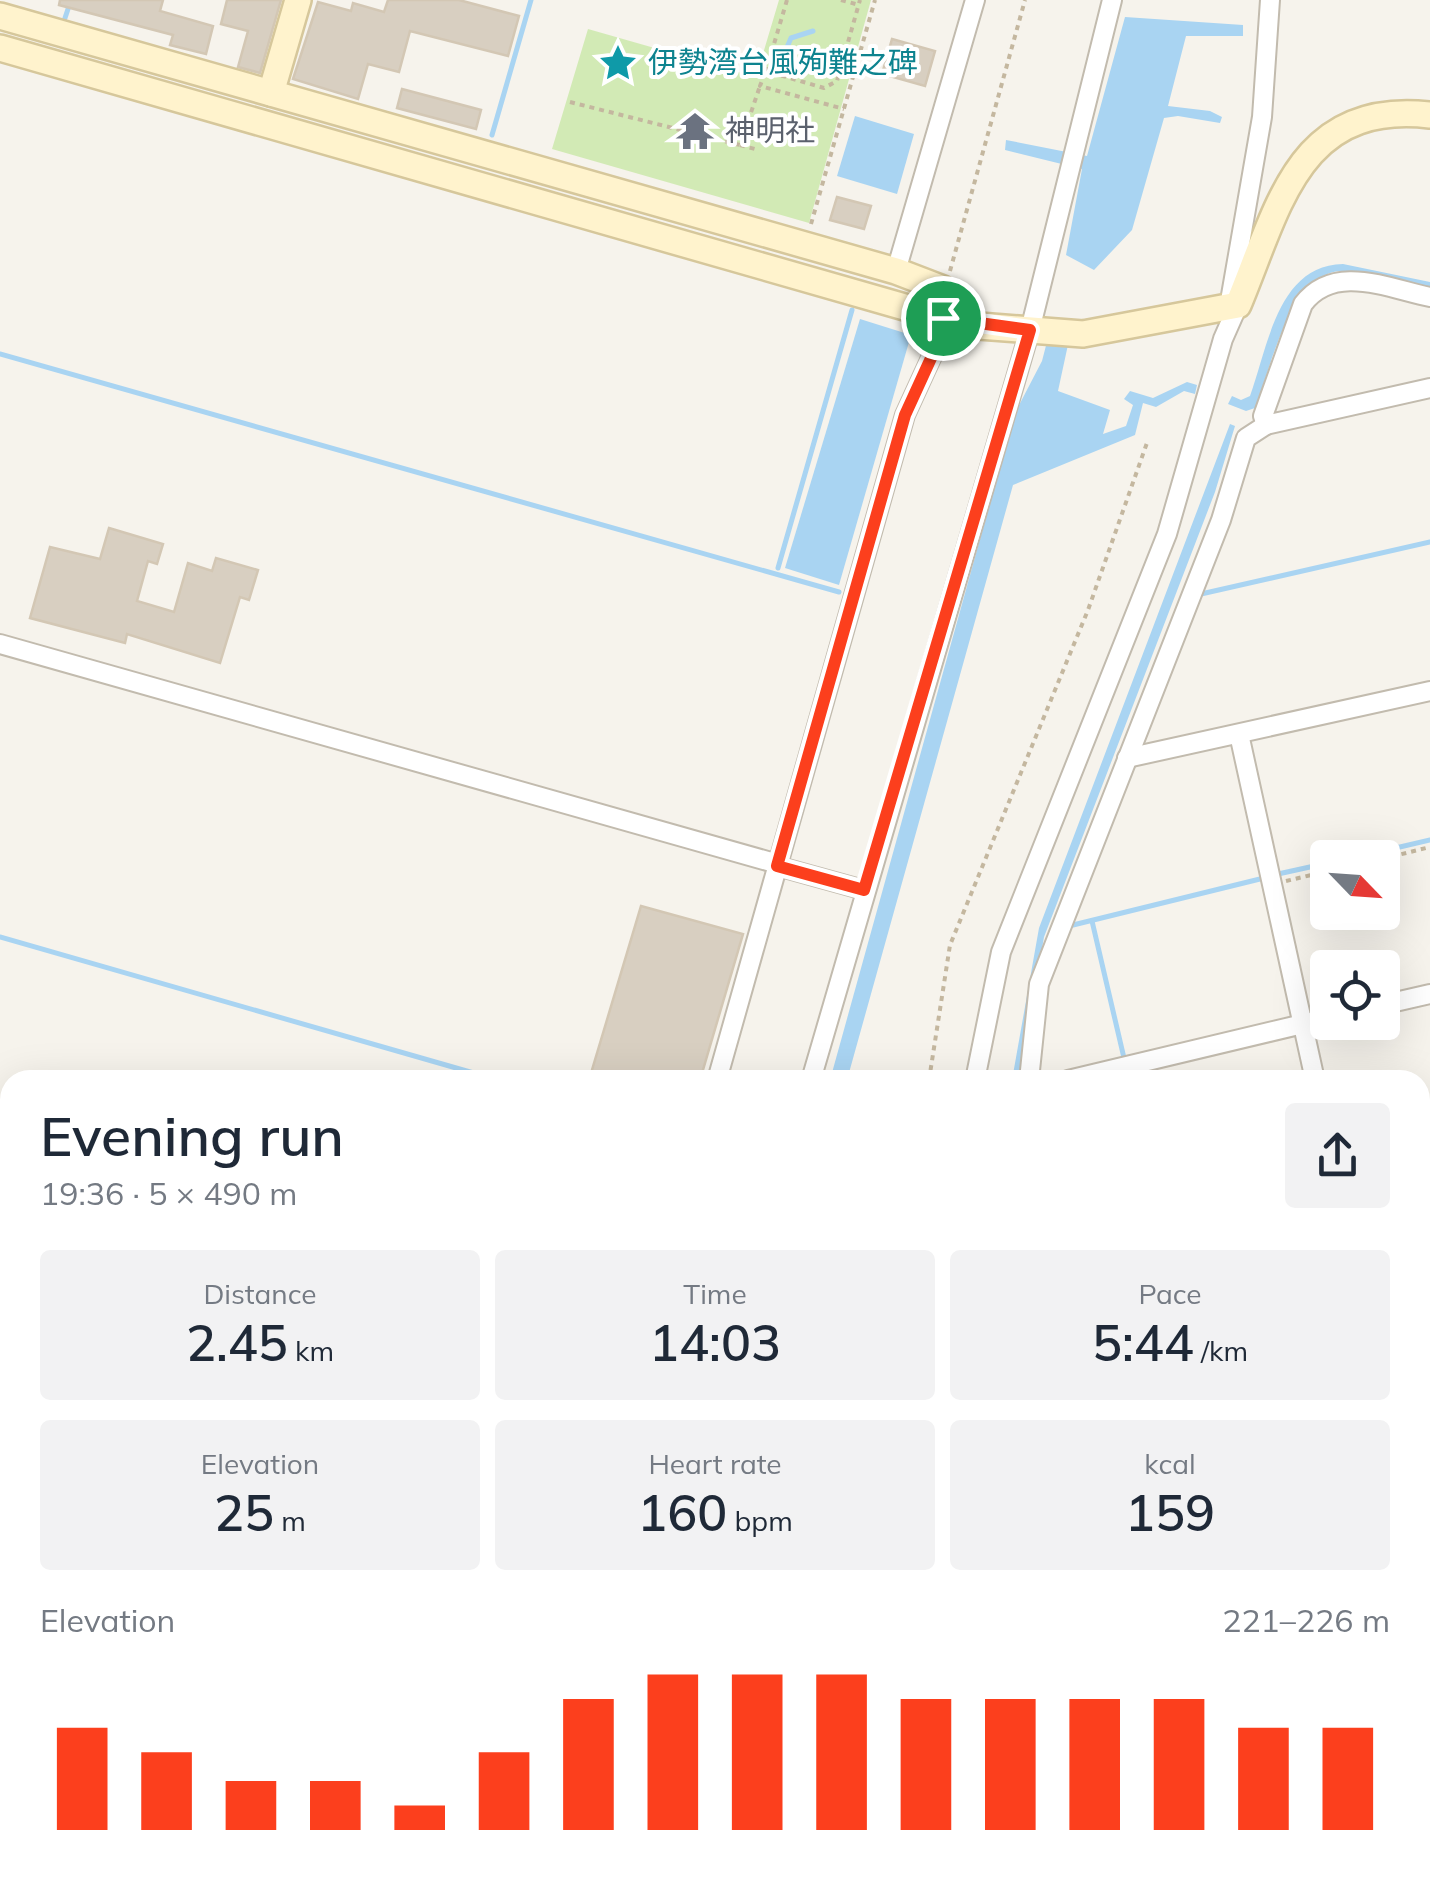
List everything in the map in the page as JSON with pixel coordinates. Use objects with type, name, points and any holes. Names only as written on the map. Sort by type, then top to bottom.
[{"type":"street","points":[[271,92],[298,0]]},
{"type":"street","points":[[814,1070],[864,890],[1036,331],[1071,160],[1112,0]]},
{"type":"street","points":[[1233,307],[1262,117],[1270,0]]},
{"type":"street","points":[[896,271],[973,1]]},
{"type":"street","points":[[0,16],[896,271],[942,290],[948,301],[932,356],[905,415],[720,1070]]},
{"type":"street","points":[[0,48],[943,318],[1083,334],[1233,307]]},
{"type":"street","points":[[977,1070],[1000,952],[1167,534],[1233,307],[1294,171],[1318,143],[1366,116],[1399,112],[1430,115]]},
{"type":"street","points":[[1266,426],[1264,416],[1276,378],[1303,304],[1314,290],[1344,279],[1430,297]]},
{"type":"street","points":[[1030,1070],[1039,984],[1221,520],[1246,438],[1266,426],[1430,388]]},
{"type":"street","points":[[0,644],[864,890]]},
{"type":"street","points":[[1127,758],[1430,690]]},
{"type":"street","points":[[1239,734],[1313,1070]]},
{"type":"street","points":[[1400,1001],[1430,994]]},
{"type":"street","points":[[1110,1070],[1310,1022]]},
{"type":"path","points":[[740,146],[787,0]]},
{"type":"path","points":[[766,71],[832,87],[860,2],[841,0]]},
{"type":"path","points":[[810,227],[874,0]]},
{"type":"path","points":[[942,290],[953,265],[1025,0]]},
{"type":"path","points":[[760,86],[844,109]]},
{"type":"path","points":[[570,102],[755,150]]},
{"type":"path","points":[[931,1070],[950,945],[1088,610],[1148,440]]},
{"type":"path","points":[[1400,854],[1430,848]]},
{"type":"path","points":[[1272,884],[1310,876]]},
{"type":"green space","name":"神明社","points":[[779,0],[871,0],[809,223],[552,149],[588,29],[756,77]]},
{"type":"water","points":[[1125,17],[1243,25],[1243,36],[1186,36],[1168,106],[1210,111],[1222,117],[1220,123],[1178,116],[1164,118],[1132,230],[1094,270],[1066,255],[1082,169],[1005,150],[1006,140],[1087,156]]},
{"type":"water","points":[[855,116],[914,134],[897,194],[837,176]]},
{"type":"water","points":[[1343,264],[1430,282],[1430,289],[1355,272],[1326,275],[1310,286],[1297,303],[1276,347],[1255,408],[1246,411],[1228,404],[1232,396],[1241,400],[1250,396],[1270,333],[1290,293],[1321,268]]},
{"type":"water","points":[[860,319],[911,335],[839,585],[785,568]]},
{"type":"water","points":[[1049,334],[1069,340],[1058,391],[1110,410],[1103,434],[1126,426],[1133,405],[1124,399],[1130,391],[1153,398],[1187,382],[1197,385],[1195,394],[1184,391],[1156,407],[1143,403],[1135,435],[1013,485],[850,1070],[833,1070],[1015,413],[1042,361]]},
{"type":"water","points":[[1230,424],[1235,426],[1215,492],[1044,937],[1022,1070],[1014,1070],[1039,928]]},
{"type":"building","points":[[60,0],[163,0],[160,11],[213,26],[206,54],[170,45],[173,35],[59,5]]},
{"type":"building","points":[[227,0],[281,0],[260,73],[238,67],[248,31],[221,24]]},
{"type":"building","points":[[388,0],[459,0],[519,16],[508,56],[410,31],[399,72],[368,64],[358,99],[293,79],[318,2],[351,11],[353,3],[384,12]]},
{"type":"building","points":[[892,39],[935,51],[925,86],[882,74]]},
{"type":"building","points":[[402,89],[481,110],[476,129],[397,108]]},
{"type":"building","points":[[837,197],[871,206],[864,229],[830,220]]},
{"type":"building","points":[[109,528],[163,544],[157,564],[148,561],[137,601],[174,612],[188,563],[212,571],[216,558],[258,570],[249,600],[240,597],[220,663],[127,634],[125,643],[30,618],[50,547],[100,559]]},
{"type":"building","points":[[641,906],[743,934],[703,1070],[592,1070]]},
{"type":"waterway","points":[[65,18],[71,0]]},
{"type":"waterway","points":[[492,135],[531,0]]},
{"type":"waterway","points":[[812,68],[788,69],[781,61],[791,38],[813,31]]},
{"type":"waterway","points":[[778,568],[852,310]]},
{"type":"waterway","points":[[0,354],[839,592]]},
{"type":"waterway","points":[[1201,594],[1430,542]]},
{"type":"waterway","points":[[1400,847],[1430,840]]},
{"type":"waterway","points":[[1278,874],[1310,867]]},
{"type":"waterway","points":[[1069,926],[1264,878]]},
{"type":"waterway","points":[[1092,921],[1124,1058]]},
{"type":"waterway","points":[[0,937],[463,1070]]},
{"type":"place","name":"伊勢湾台風殉難之碑","points":[[618,63]]},
{"type":"place","name":"神明社","points":[[695,131]]},
{"type":"route","points":[[943,318],[979,326],[1030,330],[864,890],[777,866],[905,415],[932,356],[943,318]]}]
